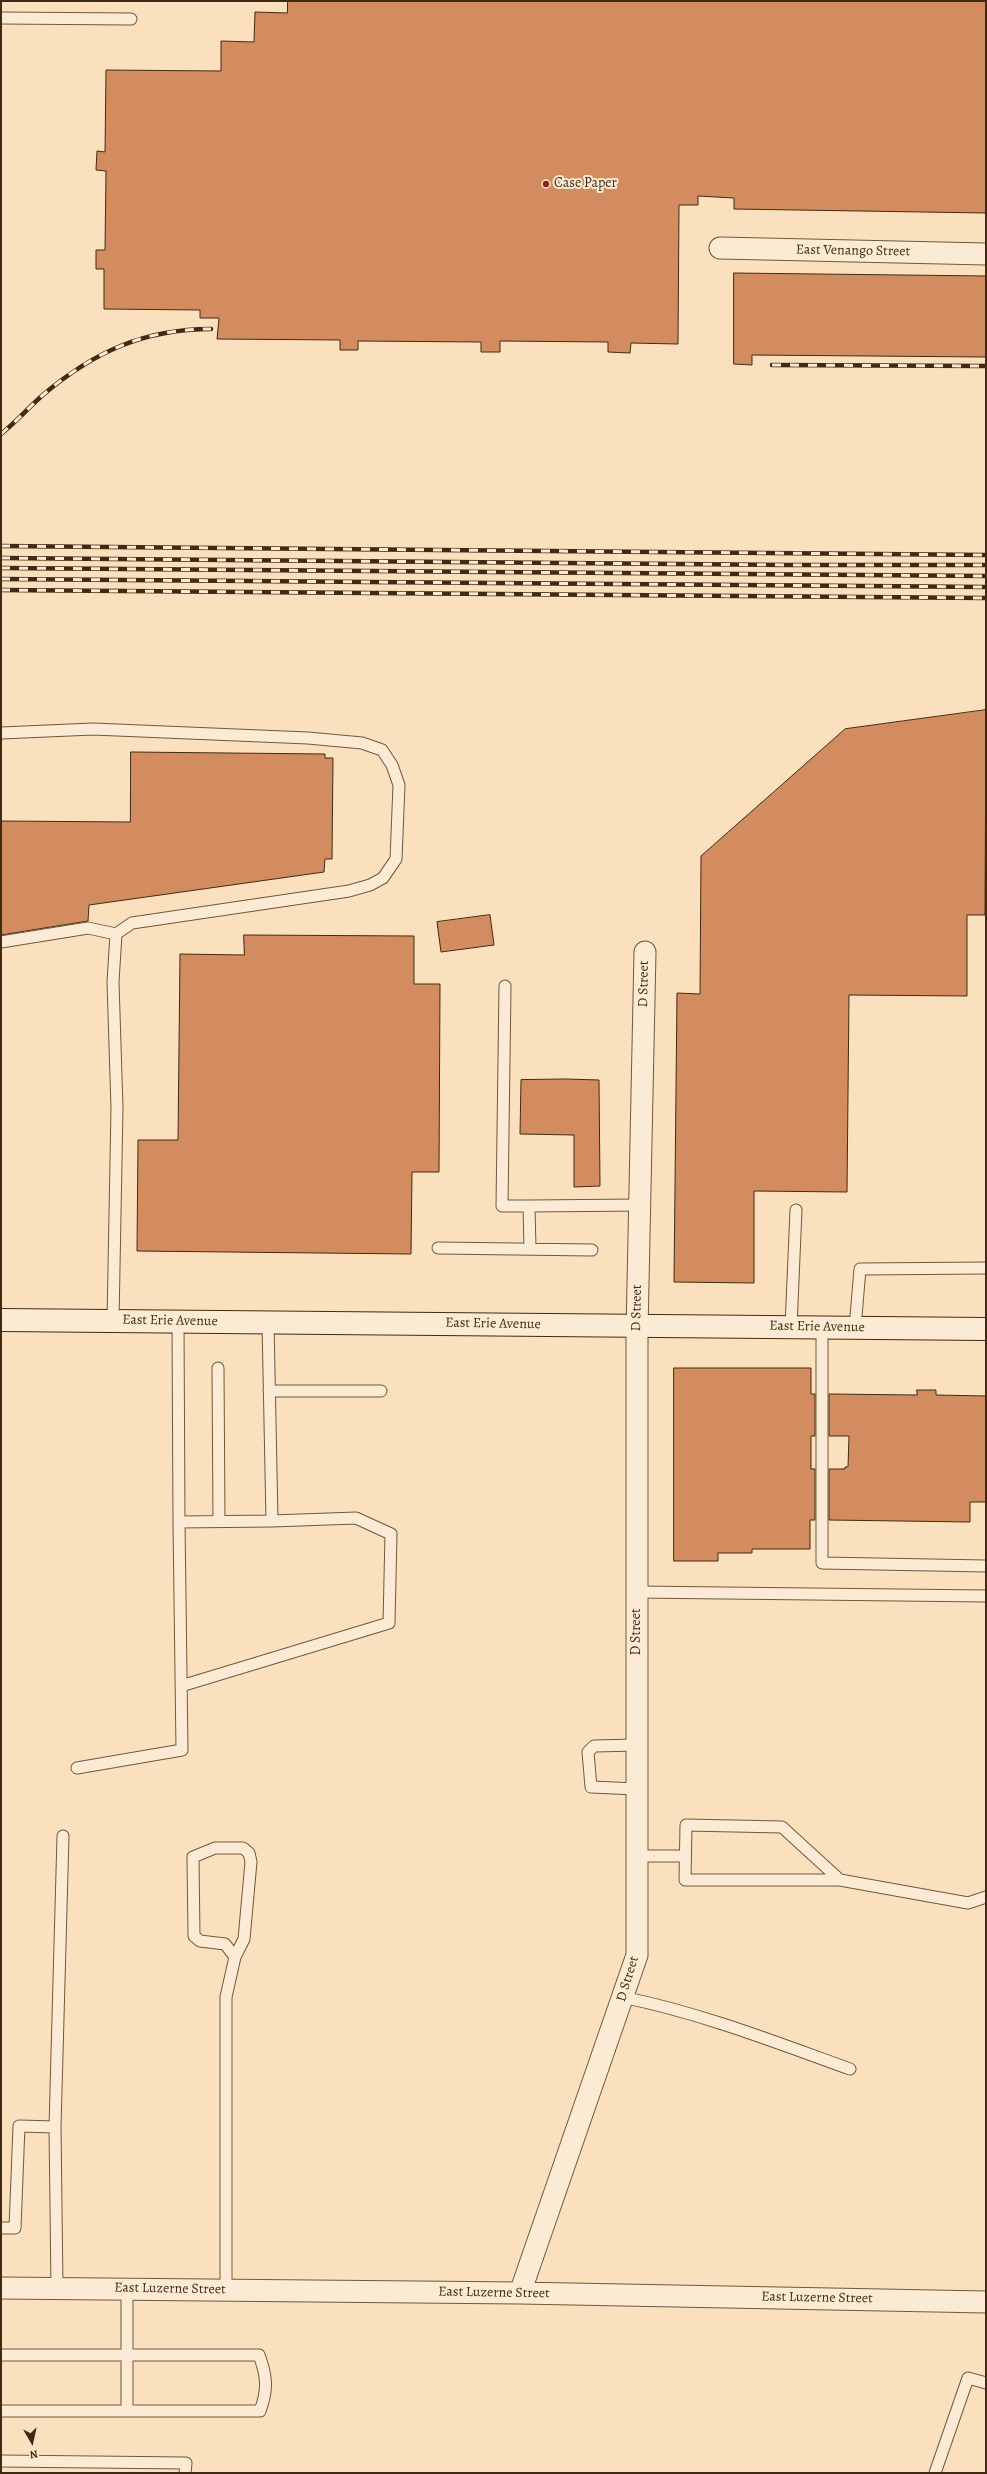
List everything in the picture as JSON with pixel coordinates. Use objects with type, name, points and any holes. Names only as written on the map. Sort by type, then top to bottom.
[{"type":"main road","name":"East Erie Avenue","points":[[1,1320],[986,1329]]},
{"type":"street","name":"East Venango Street","points":[[720,248],[986,254]]},
{"type":"street","name":"D Street","points":[[520,2293],[637,1955],[637,1326],[645,952]]},
{"type":"street","name":"East Luzerne Street","points":[[1,2288],[520,2293],[986,2302]]},
{"type":"lane","points":[[1,18],[131,19]]},
{"type":"lane","points":[[1,733],[93,730],[308,738],[362,743],[382,750],[392,765],[399,785],[396,859],[383,878],[370,886],[349,891],[132,923],[116,934],[88,928],[1,942]]},
{"type":"lane","points":[[113,1321],[117,1108],[113,982],[116,934]]},
{"type":"lane","points":[[505,986],[502,1206],[640,1205]]},
{"type":"lane","points":[[529,1206],[530,1249]]},
{"type":"lane","points":[[791,1327],[796,1210]]},
{"type":"lane","points":[[438,1248],[592,1250]]},
{"type":"lane","points":[[855,1328],[860,1269],[986,1268]]},
{"type":"lane","points":[[77,1768],[182,1750],[178,1322]]},
{"type":"lane","points":[[268,1322],[272,1521]]},
{"type":"lane","points":[[822,1328],[822,1563],[986,1566]]},
{"type":"lane","points":[[218,1368],[219,1521]]},
{"type":"lane","points":[[269,1391],[382,1391]]},
{"type":"lane","points":[[179,1522],[356,1518],[391,1534],[389,1623],[181,1686]]},
{"type":"lane","points":[[637,1592],[986,1596]]},
{"type":"lane","points":[[637,1745],[594,1746],[588,1752],[591,1788],[637,1789]]},
{"type":"lane","points":[[840,1880],[782,1827],[686,1825],[685,1880],[840,1880],[968,1903],[986,1896]]},
{"type":"lane","points":[[57,2288],[55,2128],[63,1836]]},
{"type":"lane","points":[[226,2290],[226,1997],[235,1958],[244,1939],[251,1862],[249,1853],[243,1848],[214,1848],[193,1857],[194,1936],[200,1941],[225,1944],[235,1958]]},
{"type":"lane","points":[[637,1856],[685,1856]]},
{"type":"lane","points":[[622,1997],[659,2004],[736,2028],[850,2069]]},
{"type":"lane","points":[[1,2228],[15,2228],[19,2126],[55,2128]]},
{"type":"lane","points":[[127,2289],[127,2411]]},
{"type":"lane","points":[[1,2355],[259,2355],[266,2373],[266,2395],[260,2411],[1,2411]]},
{"type":"lane","points":[[935,2473],[968,2378],[986,2383]]},
{"type":"lane","points":[[1,2461],[186,2463],[185,2473]]},
{"type":"building","name":"Case Paper","points":[[288,1],[986,1],[986,213],[734,209],[734,198],[698,196],[698,205],[679,205],[678,344],[631,343],[630,353],[608,352],[608,342],[500,341],[500,352],[481,352],[481,342],[358,341],[358,350],[340,350],[340,340],[217,339],[219,318],[200,318],[200,310],[104,309],[104,269],[96,269],[96,250],[105,250],[106,171],[96,170],[97,151],[105,152],[106,70],[221,71],[221,41],[254,42],[255,12],[287,13]]},
{"type":"building","points":[[734,273],[986,276],[986,357],[752,355],[752,365],[734,364]]},
{"type":"building","points":[[986,710],[985,915],[967,915],[967,996],[849,995],[847,1192],[754,1191],[754,1283],[674,1282],[677,993],[700,994],[701,856],[845,729]]},
{"type":"building","points":[[131,752],[325,754],[325,758],[333,758],[332,859],[325,859],[324,872],[89,905],[88,921],[1,935],[1,821],[130,822]]},
{"type":"building","points":[[490,915],[494,945],[441,952],[437,922]]},
{"type":"building","points":[[244,935],[414,936],[414,984],[440,984],[439,1172],[412,1172],[411,1254],[137,1251],[138,1140],[178,1140],[180,954],[244,955]]},
{"type":"building","points":[[521,1080],[599,1080],[600,1186],[574,1187],[574,1135],[520,1134]]},
{"type":"building","points":[[674,1368],[811,1368],[811,1394],[815,1394],[815,1436],[811,1436],[811,1469],[815,1469],[815,1520],[810,1520],[810,1549],[752,1549],[752,1553],[718,1553],[718,1561],[674,1561]]},
{"type":"building","points":[[917,1390],[936,1390],[936,1395],[986,1396],[986,1502],[970,1502],[970,1522],[829,1520],[829,1469],[845,1469],[845,1467],[848,1467],[849,1436],[829,1436],[829,1394],[917,1395]]},
{"type":"railway","points":[[1,434],[44,394],[63,379],[101,355],[142,338],[164,333],[211,329]]},
{"type":"railway","points":[[772,365],[986,366]]},
{"type":"railway","points":[[1,546],[986,555]]},
{"type":"railway","points":[[1,558],[790,565],[986,565]]},
{"type":"railway","points":[[1,568],[986,576]]},
{"type":"railway","points":[[1,579],[986,587]]},
{"type":"railway","points":[[1,590],[986,598]]},
{"type":"place","name":"Case Paper","points":[[546,184]]}]
